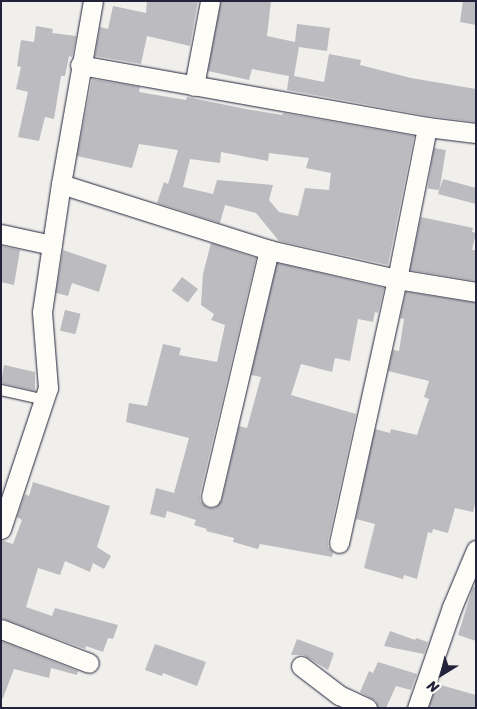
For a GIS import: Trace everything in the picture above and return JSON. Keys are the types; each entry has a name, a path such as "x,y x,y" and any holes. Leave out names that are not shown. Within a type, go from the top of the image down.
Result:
{"street":[{"path":"1,529 48,388 42,312 60,184 93,1"},
{"path":"194,86 210,1"},
{"path":"80,66 427,127 476,133"},
{"path":"339,543 397,279 427,127"},
{"path":"60,184 269,250 397,279 476,292"},
{"path":"1,234 52,245"},
{"path":"211,497 269,250"},
{"path":"417,708 452,607 476,550"},
{"path":"1,628 89,663"},
{"path":"301,666 339,695 368,708"}],"lane":[{"path":"1,390 45,400"}],"building":[{"path":"147,1 198,1 190,46 147,36 141,64 95,56 100,27 108,29 113,6 146,13"},
{"path":"221,1 271,1 267,36 295,42 297,24 330,28 327,51 299,47 294,76 324,82 329,54 361,60 360,65 411,78 476,89 476,122 429,116 287,90 289,76 252,69 249,80 208,71"},
{"path":"463,1 476,1 476,25 460,22"},
{"path":"36,26 53,29 52,33 76,36 72,57 69,56 65,76 61,76 54,119 45,117 39,141 18,137 28,92 16,89 21,67 17,66 21,40 34,42"},
{"path":"92,79 140,87 139,92 186,100 187,97 246,109 282,115 283,113 414,136 388,265 279,241 256,213 225,205 220,223 157,203 164,182 168,184 178,150 139,144 132,168 77,156","holes":["221,152 268,161 269,153 309,158 306,168 331,173 329,190 305,188 298,216 279,212 269,200 273,185 217,180 213,194 183,187 190,159 220,163"]},
{"path":"434,148 446,150 439,190 428,188"},
{"path":"443,179 476,188 476,204 438,194"},
{"path":"421,217 473,228 472,232 476,233 472,250 476,250 476,281 410,270"},
{"path":"211,243 256,258 200,494 200,501 208,508 215,508 222,500 239,426 247,428 261,377 251,375 277,263 384,288 378,313 375,312 373,322 358,319 350,361 335,358 332,372 301,364 291,395 356,414 328,541 328,547 333,552 332,557 260,544 258,549 233,542 234,538 206,531 207,529 194,525 196,520 167,511 165,518 150,514 156,488 174,493 189,438 126,422 129,403 147,406 163,344 181,348 179,355 217,362 225,325 211,320 214,314 201,305 203,274"},
{"path":"1,246 20,250 14,285 1,282"},
{"path":"63,250 107,265 99,292 72,283 68,296 56,293"},
{"path":"182,277 198,289 188,303 172,291"},
{"path":"406,292 476,303 476,500 473,512 455,508 448,533 433,529 432,533 428,532 417,579 404,575 403,579 364,568 375,524 356,519 375,429 390,433 391,429 417,435 429,399 424,397 429,381 388,371 393,350 399,351 404,319 400,318"},
{"path":"65,310 81,314 75,334 60,330"},
{"path":"4,365 35,372 35,391 1,383"},
{"path":"33,482 110,506 97,547 111,556 104,569 93,563 90,572 65,561 60,575 38,568 26,607 52,616 55,608 118,625 113,639 108,638 103,652 86,646 85,649 1,618 1,540 13,544 22,520 17,517 25,494 29,496"},
{"path":"473,587 476,587 476,641 458,635"},
{"path":"390,631 415,640 416,638 428,642 424,654 384,646"},
{"path":"297,639 334,653 328,670 303,655 291,655"},
{"path":"1,641 78,671 77,675 51,668 49,678 14,669 3,698 1,698"},
{"path":"155,644 206,662 197,686 163,673 162,676 145,670"},
{"path":"378,662 417,674 411,690 396,686 386,708 378,708 376,701 360,692 369,671 373,673"},
{"path":"437,684 476,695 476,708 429,707"}]}
